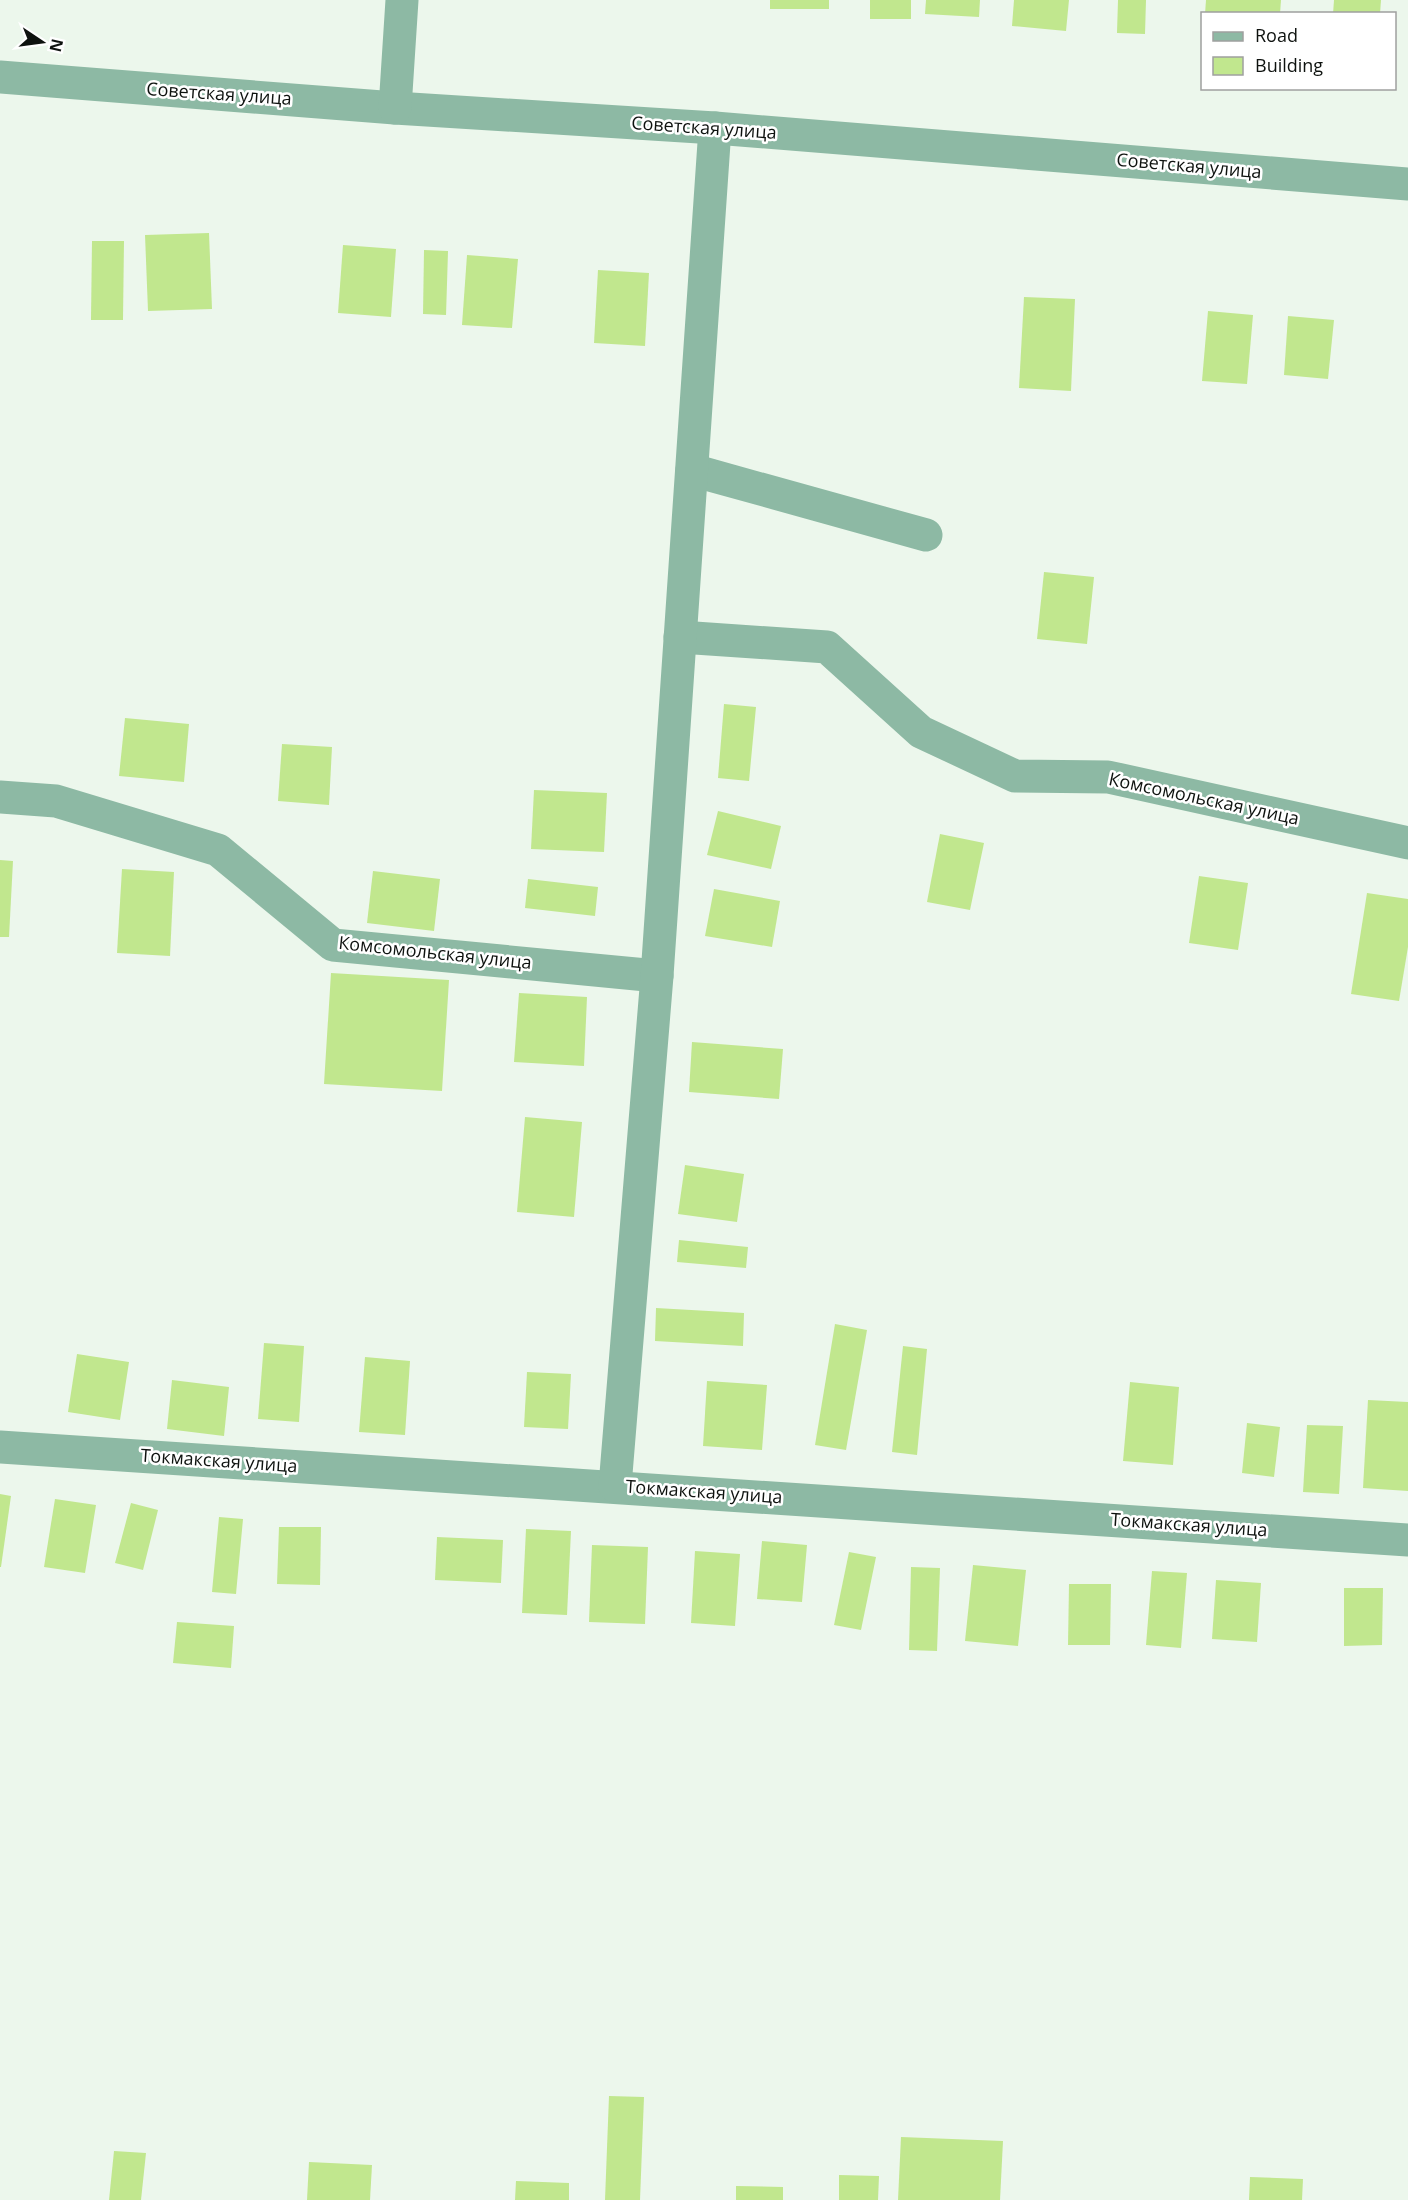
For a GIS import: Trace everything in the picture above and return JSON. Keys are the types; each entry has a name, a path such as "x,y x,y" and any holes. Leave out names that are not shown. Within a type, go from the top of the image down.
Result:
{"street":[{"path":"395,108 402,0"},
{"name":"Советская улица","path":"0,77 395,108 715,128 1408,184"},
{"path":"615,1486 657,976 715,128"},
{"path":"692,470 926,535"},
{"name":"Комсомольская улица","path":"680,637 827,647 921,732 1015,776 1108,777 1408,843"},
{"name":"Комсомольская улица","path":"0,797 56,801 218,850 333,945 657,976"},
{"name":"Токмакская улица","path":"0,1447 1408,1540"}],"building":[{"path":"770,0 829,0 829,9 770,9"},
{"path":"870,0 911,0 911,19 870,19"},
{"path":"926,0 980,0 979,17 925,14"},
{"path":"1014,0 1069,0 1066,31 1012,26"},
{"path":"1118,0 1146,0 1145,34 1117,33"},
{"path":"1206,0 1281,0 1280,12 1205,12"},
{"path":"1334,0 1381,0 1380,12 1333,12"},
{"path":"209,233 212,309 148,311 145,235"},
{"path":"92,241 124,241 123,320 91,320"},
{"path":"343,245 396,249 391,317 338,313"},
{"path":"424,250 448,251 446,315 423,314"},
{"path":"467,255 518,259 512,328 462,325"},
{"path":"598,270 649,273 645,346 594,343"},
{"path":"1024,297 1075,299 1071,391 1019,388"},
{"path":"1208,311 1253,315 1247,384 1202,381"},
{"path":"1288,316 1334,320 1328,379 1284,375"},
{"path":"1044,572 1094,577 1087,644 1037,639"},
{"path":"724,704 756,707 749,781 718,778"},
{"path":"125,718 189,724 184,782 119,776"},
{"path":"282,744 332,747 329,805 278,801"},
{"path":"534,790 607,793 604,852 531,849"},
{"path":"718,811 781,826 771,869 707,855"},
{"path":"940,834 984,843 970,910 927,902"},
{"path":"0,860 13,861 9,937 0,937"},
{"path":"122,869 174,872 170,956 117,953"},
{"path":"373,871 440,879 434,931 367,923"},
{"path":"1199,876 1248,883 1238,950 1189,943"},
{"path":"528,879 598,887 595,916 525,908"},
{"path":"714,889 780,901 772,947 705,936"},
{"path":"1367,893 1408,899 1408,947 1399,1001 1351,994"},
{"path":"331,973 449,980 442,1091 324,1084"},
{"path":"519,993 587,997 584,1066 514,1062"},
{"path":"692,1042 783,1049 779,1099 689,1092"},
{"path":"525,1117 582,1122 574,1217 517,1212"},
{"path":"685,1165 744,1174 737,1222 678,1214"},
{"path":"679,1240 748,1247 746,1268 677,1262"},
{"path":"656,1308 744,1313 743,1346 655,1341"},
{"path":"835,1324 867,1330 846,1450 815,1445"},
{"path":"264,1343 304,1346 299,1422 258,1419"},
{"path":"903,1346 927,1349 917,1455 892,1452"},
{"path":"77,1354 129,1362 120,1420 68,1412"},
{"path":"365,1357 410,1361 405,1435 359,1432"},
{"path":"527,1372 571,1374 568,1429 524,1427"},
{"path":"172,1380 229,1387 224,1436 167,1429"},
{"path":"707,1381 767,1385 762,1450 703,1446"},
{"path":"1130,1382 1179,1387 1173,1465 1123,1461"},
{"path":"1368,1400 1408,1402 1408,1491 1363,1488"},
{"path":"1247,1423 1280,1427 1274,1477 1242,1473"},
{"path":"1307,1425 1343,1426 1339,1494 1303,1492"},
{"path":"0,1494 11,1496 1,1567 0,1567"},
{"path":"55,1499 96,1505 85,1573 44,1567"},
{"path":"131,1503 158,1510 143,1570 115,1563"},
{"path":"219,1517 243,1519 236,1594 212,1592"},
{"path":"279,1527 321,1527 320,1585 277,1584"},
{"path":"526,1529 571,1531 567,1615 522,1613"},
{"path":"437,1537 503,1540 501,1583 435,1580"},
{"path":"762,1541 807,1545 802,1602 757,1599"},
{"path":"592,1545 648,1547 645,1624 589,1622"},
{"path":"695,1551 740,1554 735,1626 691,1623"},
{"path":"849,1552 876,1557 861,1630 834,1625"},
{"path":"973,1565 1026,1570 1018,1646 965,1641"},
{"path":"911,1567 940,1568 937,1651 909,1650"},
{"path":"1152,1571 1187,1573 1181,1648 1146,1645"},
{"path":"1216,1580 1261,1583 1257,1642 1212,1639"},
{"path":"1069,1584 1111,1584 1110,1645 1068,1645"},
{"path":"1344,1588 1383,1588 1382,1645 1344,1646"},
{"path":"177,1622 234,1626 231,1668 173,1663"},
{"path":"609,2096 644,2097 640,2200 605,2200"},
{"path":"901,2137 1003,2141 1000,2200 898,2200"},
{"path":"114,2151 146,2153 141,2200 109,2200"},
{"path":"309,2162 372,2165 370,2200 307,2200"},
{"path":"839,2175 879,2176 878,2200 839,2200"},
{"path":"1250,2177 1303,2179 1302,2200 1249,2200"},
{"path":"516,2181 569,2183 569,2200 515,2200"},
{"path":"736,2186 783,2187 783,2200 736,2200"}]}
